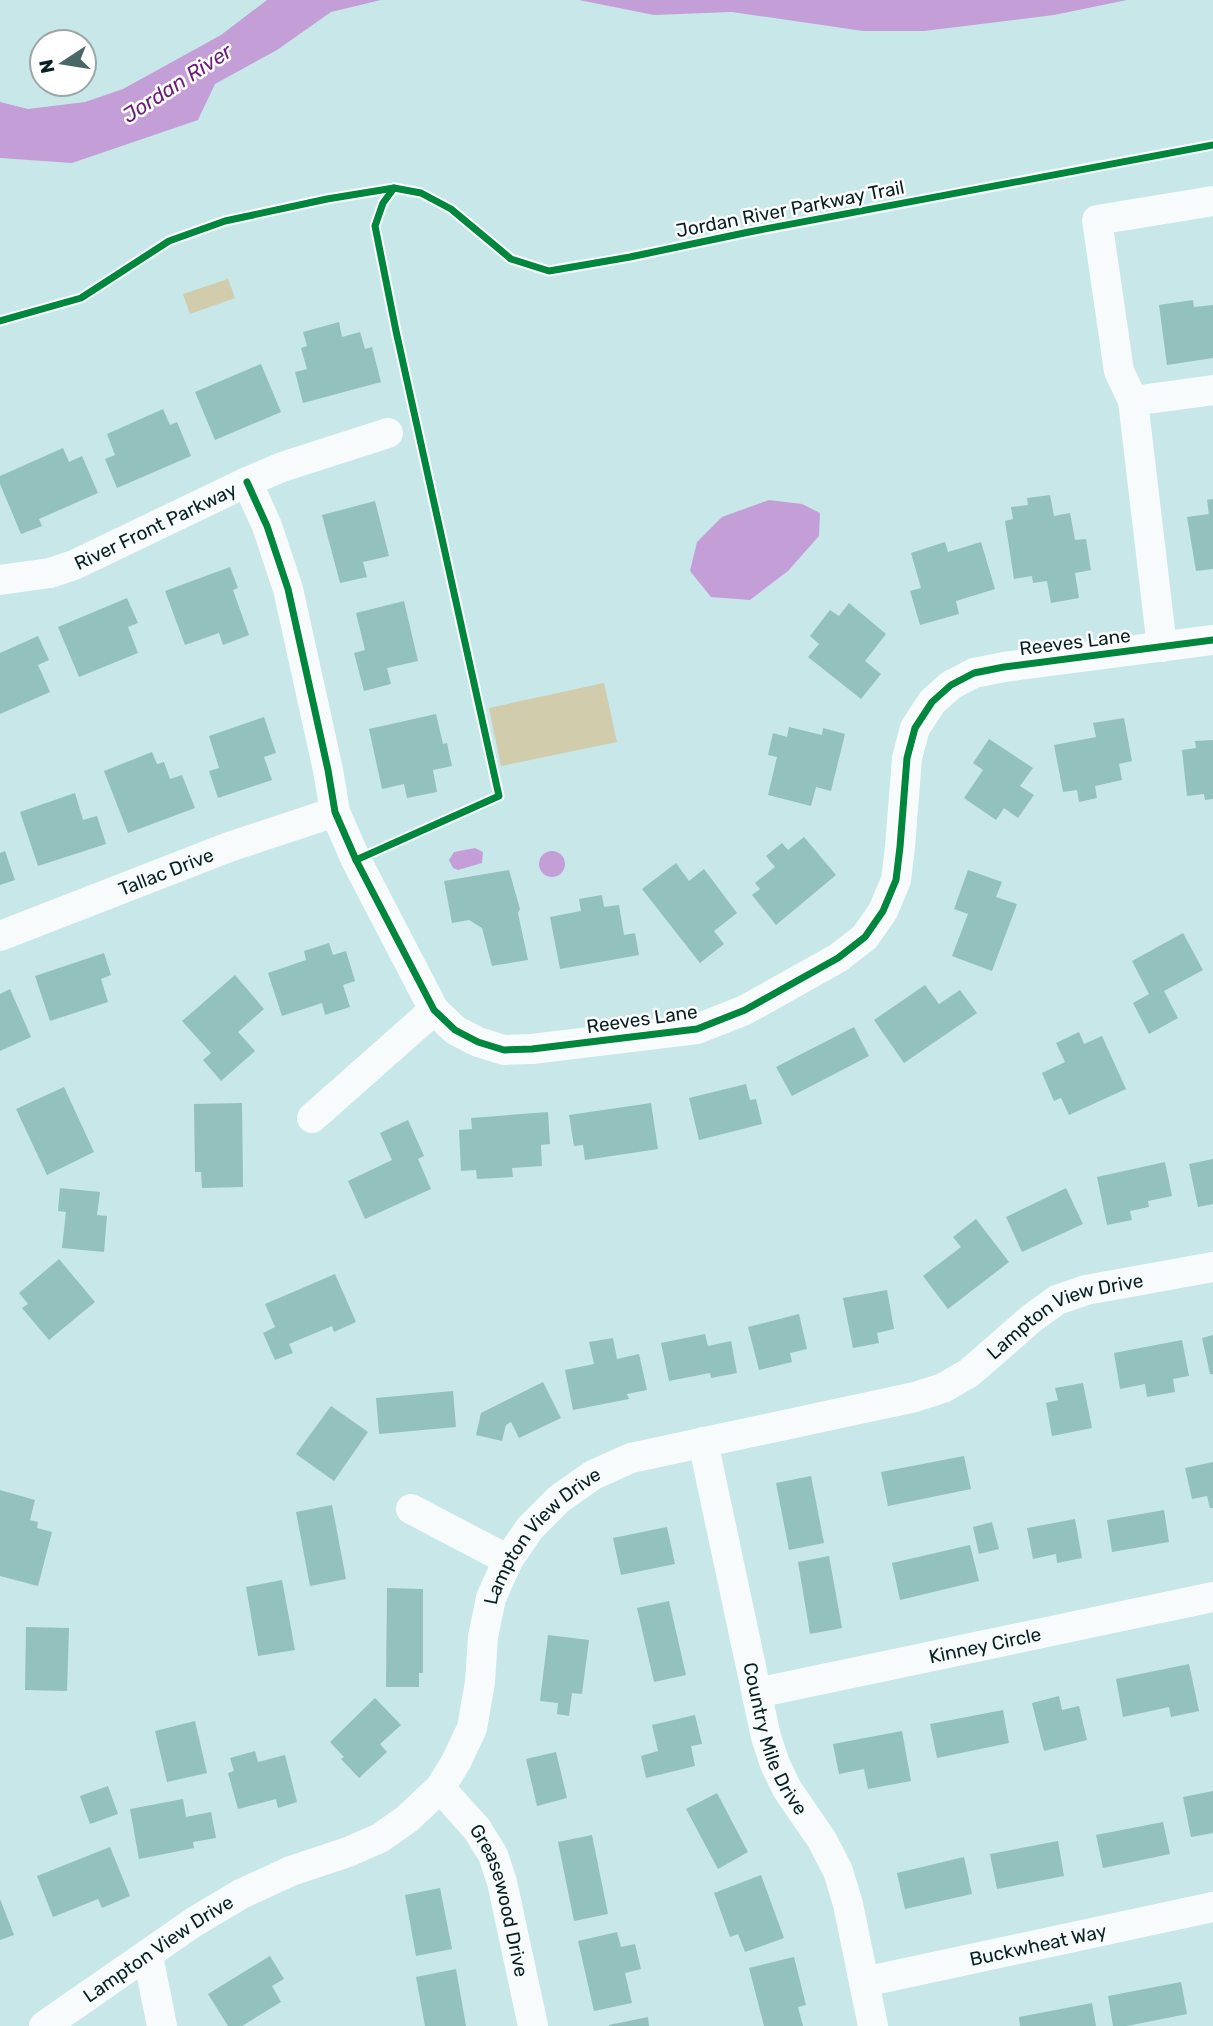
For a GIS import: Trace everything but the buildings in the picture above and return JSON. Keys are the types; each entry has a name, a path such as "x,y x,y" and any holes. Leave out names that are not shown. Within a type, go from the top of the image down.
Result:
{"street":[{"path":"1161,647 1133,401 1119,371 1097,220 1213,201"},
{"path":"1133,401 1213,390"},
{"name":"River Front Parkway","path":"0,580 50,573 74,565 247,481 388,433"},
{"name":"Reeves Lane","path":"247,481 267,526 288,589 335,812 356,860 434,1010 454,1030 478,1042 504,1050 698,1029 745,1010 838,958 864,937 883,911 895,880 907,758 915,728 932,702 951,685 974,673 1004,667 1213,640"},
{"name":"Tallac Drive","path":"0,936 229,847 335,812"},
{"path":"312,1118 434,1010"},
{"name":"Lampton View Drive","path":"44,2026 194,1922 241,1894 291,1871 380,1838 407,1819 440,1788 472,1728 480,1682 483,1637 491,1598 508,1560 530,1528 559,1499 593,1475 631,1458 915,1397 943,1388 970,1373 1032,1318 1057,1300 1086,1290 1213,1267"},
{"name":"Country Mile Drive","path":"703,1442 775,1764 787,1789 822,1840 838,1871 848,1904 873,2026"},
{"path":"411,1509 508,1560"},
{"name":"Kinney Circle","path":"757,1693 1213,1597"},
{"name":"Greasewood Drive","path":"440,1788 477,1829 494,1855 533,2026"},
{"name":"Buckwheat Way","path":"864,1982 1213,1907"},
{"path":"148,1956 162,2026"}],"shaded area":[{"path":"228,279 235,298 190,314 183,294"},
{"path":"604,683 617,742 501,766 489,708"}],"water":[{"name":"Jordan River","path":"267,0 381,0 331,12 277,50 215,84 198,120 72,163 0,158 0,102 28,109 85,102 123,89 221,35"},
{"path":"579,0 1127,0 1054,15 924,31 863,31 732,12 654,15"},
{"path":"769,500 802,504 820,513 819,536 788,571 750,600 711,597 690,571 697,542 722,517"},
{"path":"475,848 483,852 482,863 458,870 453,868 449,860 454,852"},
{"path":"552,851 561,855 565,864 561,873 552,877 543,873 539,864 543,855"}],"cycle path":[{"name":"Jordan River Parkway Trail","path":"356,860 499,796 375,226 383,203 394,188 421,193 451,209 511,259 549,271 1213,145"},
{"path":"0,321 81,298 169,241 225,221 394,188"},
{"path":"247,482 267,526 288,589 335,812 356,860 434,1010 455,1030 478,1042 504,1050 697,1029 745,1010 838,958 865,937 883,911 896,880 907,758 915,728 932,702 951,685 974,673 1004,667 1213,640"}]}
